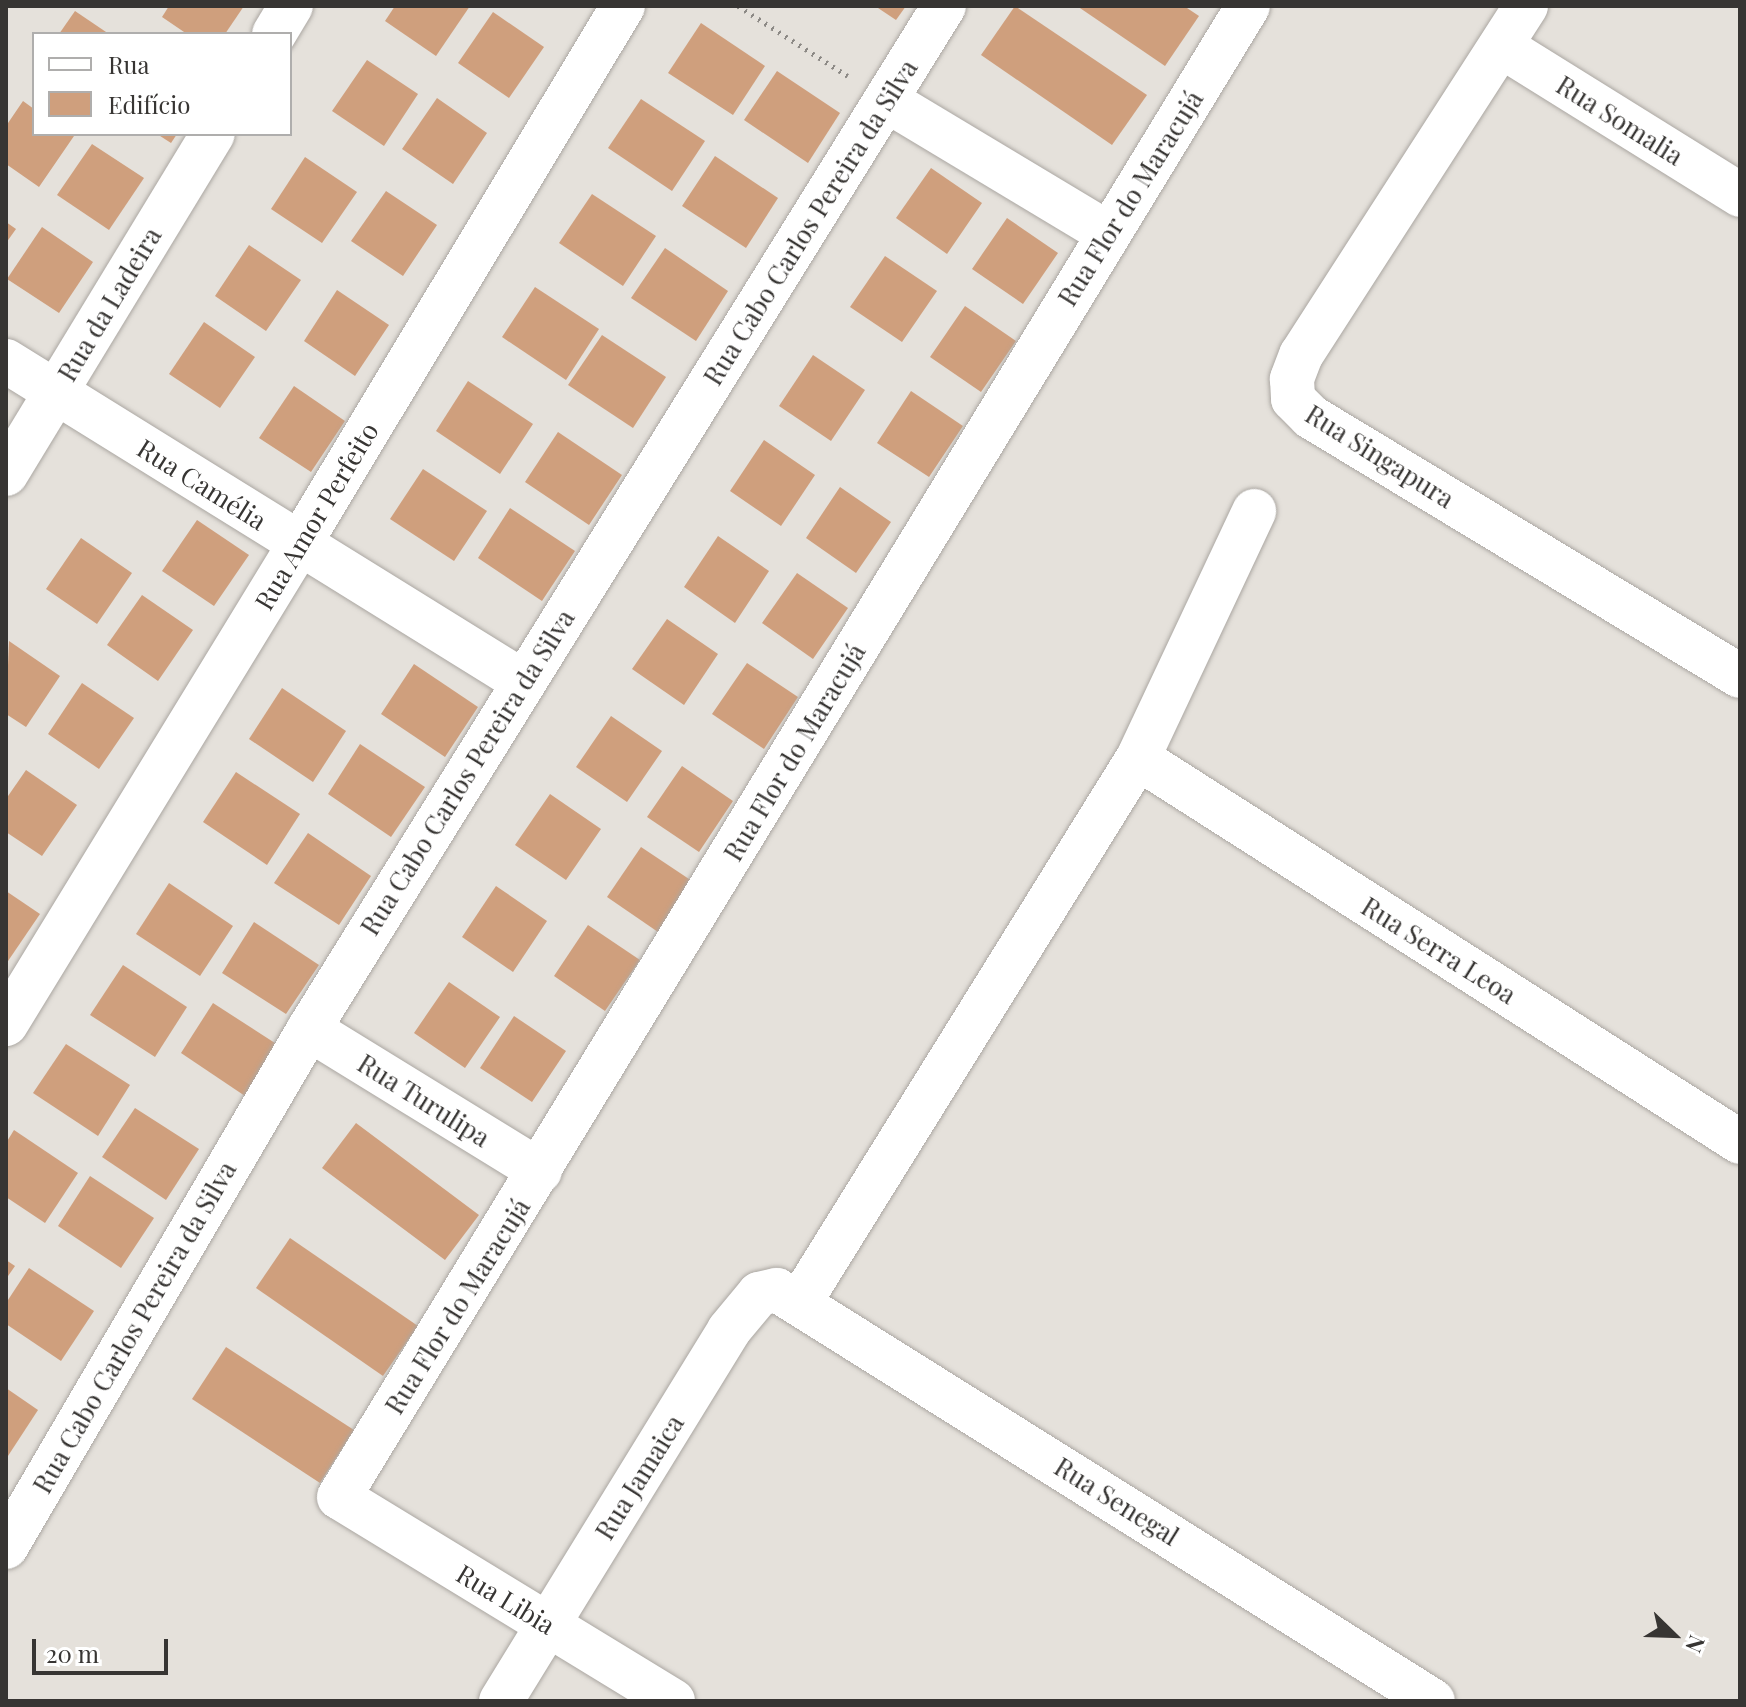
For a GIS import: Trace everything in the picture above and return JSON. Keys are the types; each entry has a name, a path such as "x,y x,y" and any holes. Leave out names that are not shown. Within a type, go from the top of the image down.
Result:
{"street":[{"path":"275,32 291,6"},
{"name":"Rua Amor Perfeito","path":"6,1024 623,6"},
{"name":"Rua Cabo Carlos Pereira da Silva","path":"6,1547 309,1029 522,681 944,6"},
{"name":"Rua Flor do Maracujá","path":"339,1497 1248,6"},
{"name":"Rua Singapura","path":"1526,6 1301,355 1292,379 1293,399 1311,417 1740,676"},
{"name":"Rua Somalia","path":"1501,46 1740,195"},
{"path":"886,100 1107,233"},
{"name":"Rua da Ladeira","path":"6,474 212,136"},
{"name":"Rua Camélia","path":"6,361 522,681"},
{"path":"800,1302 1138,758 1254,511"},
{"name":"Rua Serra Leoa","path":"1138,758 1740,1142"},
{"name":"Rua Turulipa","path":"309,1029 540,1171"},
{"name":"Rua Jamaica","path":"501,1701 729,1330 759,1294 777,1290 800,1302"},
{"name":"Rua Senegal","path":"800,1302 1433,1701"},
{"name":"Rua Libia","path":"339,1497 673,1701"}],"path":[{"path":"738,6 886,100"}],"building":[{"path":"169,6 244,6 226,32 184,32 162,17"},
{"path":"395,6 470,6 436,56 385,21"},
{"path":"875,6 906,6 896,20"},
{"path":"1015,6 1147,95 1112,145 981,55"},
{"path":"1077,6 1184,6 1199,16 1165,66"},
{"path":"75,11 106,32 60,32"},
{"path":"493,12 544,47 509,98 458,63"},
{"path":"701,23 765,66 733,115 668,73"},
{"path":"367,60 418,94 384,146 332,111"},
{"path":"777,71 840,113 808,163 744,120"},
{"path":"437,98 487,133 453,184 402,149"},
{"path":"641,99 705,141 672,191 608,148"},
{"path":"23,101 32,108 32,136 74,136 39,187 6,164 6,126"},
{"path":"160,136 176,136 171,143"},
{"path":"92,144 144,178 109,230 57,195"},
{"path":"715,156 778,198 746,248 682,206"},
{"path":"305,157 357,192 322,243 271,209"},
{"path":"931,168 982,203 947,254 896,218"},
{"path":"386,191 437,225 403,276 351,241"},
{"path":"592,194 656,236 623,286 559,243"},
{"path":"1007,218 1058,253 1023,304 972,269"},
{"path":"6,222 16,229 6,243"},
{"path":"42,227 93,262 59,313 7,279"},
{"path":"249,245 301,280 266,331 215,296"},
{"path":"665,248 728,291 696,341 631,298"},
{"path":"885,256 937,291 902,342 850,307"},
{"path":"535,287 599,329 566,380 502,337"},
{"path":"337,290 389,325 355,376 304,341"},
{"path":"965,306 1016,341 981,392 930,357"},
{"path":"204,322 255,357 220,408 169,374"},
{"path":"602,335 666,377 633,428 568,385"},
{"path":"813,355 865,390 831,441 779,406"},
{"path":"468,381 533,424 500,474 436,431"},
{"path":"294,386 345,421 311,472 259,438"},
{"path":"911,391 963,426 929,477 877,443"},
{"path":"558,432 622,475 589,525 525,482"},
{"path":"764,440 815,475 781,526 730,491"},
{"path":"423,469 487,511 454,561 390,519"},
{"path":"840,487 891,522 856,573 806,538"},
{"path":"510,508 575,551 542,601 478,558"},
{"path":"197,520 249,555 214,606 162,571"},
{"path":"718,536 769,571 735,623 684,587"},
{"path":"81,538 132,573 97,624 46,589"},
{"path":"797,573 848,608 813,659 762,623"},
{"path":"142,595 193,630 158,681 107,645"},
{"path":"667,619 718,654 684,705 632,669"},
{"path":"9,641 60,676 26,727 6,714"},
{"path":"747,663 798,697 764,749 712,714"},
{"path":"414,664 478,707 445,757 381,714"},
{"path":"82,683 134,718 99,769 48,734"},
{"path":"282,688 346,731 313,782 249,739"},
{"path":"611,716 662,751 627,802 576,767"},
{"path":"360,744 425,787 391,837 328,794"},
{"path":"682,766 733,801 699,852 647,817"},
{"path":"26,770 77,805 42,856 6,832 6,799"},
{"path":"236,772 300,814 267,865 203,822"},
{"path":"550,794 601,829 566,880 515,845"},
{"path":"308,833 371,876 339,925 274,883"},
{"path":"641,847 692,881 658,932 607,897"},
{"path":"169,883 233,926 200,976 136,934"},
{"path":"496,886 547,921 513,972 462,937"},
{"path":"6,891 40,914 6,964"},
{"path":"254,922 319,965 286,1014 222,973"},
{"path":"588,925 640,960 605,1011 554,976"},
{"path":"123,965 187,1007 155,1057 90,1015"},
{"path":"449,982 500,1017 465,1068 414,1033"},
{"path":"213,1003 278,1045 245,1096 181,1053"},
{"path":"514,1016 566,1051 532,1102 480,1068"},
{"path":"66,1044 130,1085 98,1136 33,1093"},
{"path":"135,1108 199,1149 166,1200 102,1157"},
{"path":"356,1123 479,1215 445,1260 322,1168"},
{"path":"14,1130 78,1173 45,1223 6,1197 6,1143"},
{"path":"90,1176 154,1218 121,1268 58,1226"},
{"path":"290,1238 418,1326 383,1376 256,1288"},
{"path":"6,1260 15,1266 6,1279"},
{"path":"29,1268 94,1311 61,1361 6,1324 6,1303"},
{"path":"226,1347 354,1430 320,1483 192,1399"},
{"path":"6,1388 38,1410 6,1459"}]}
